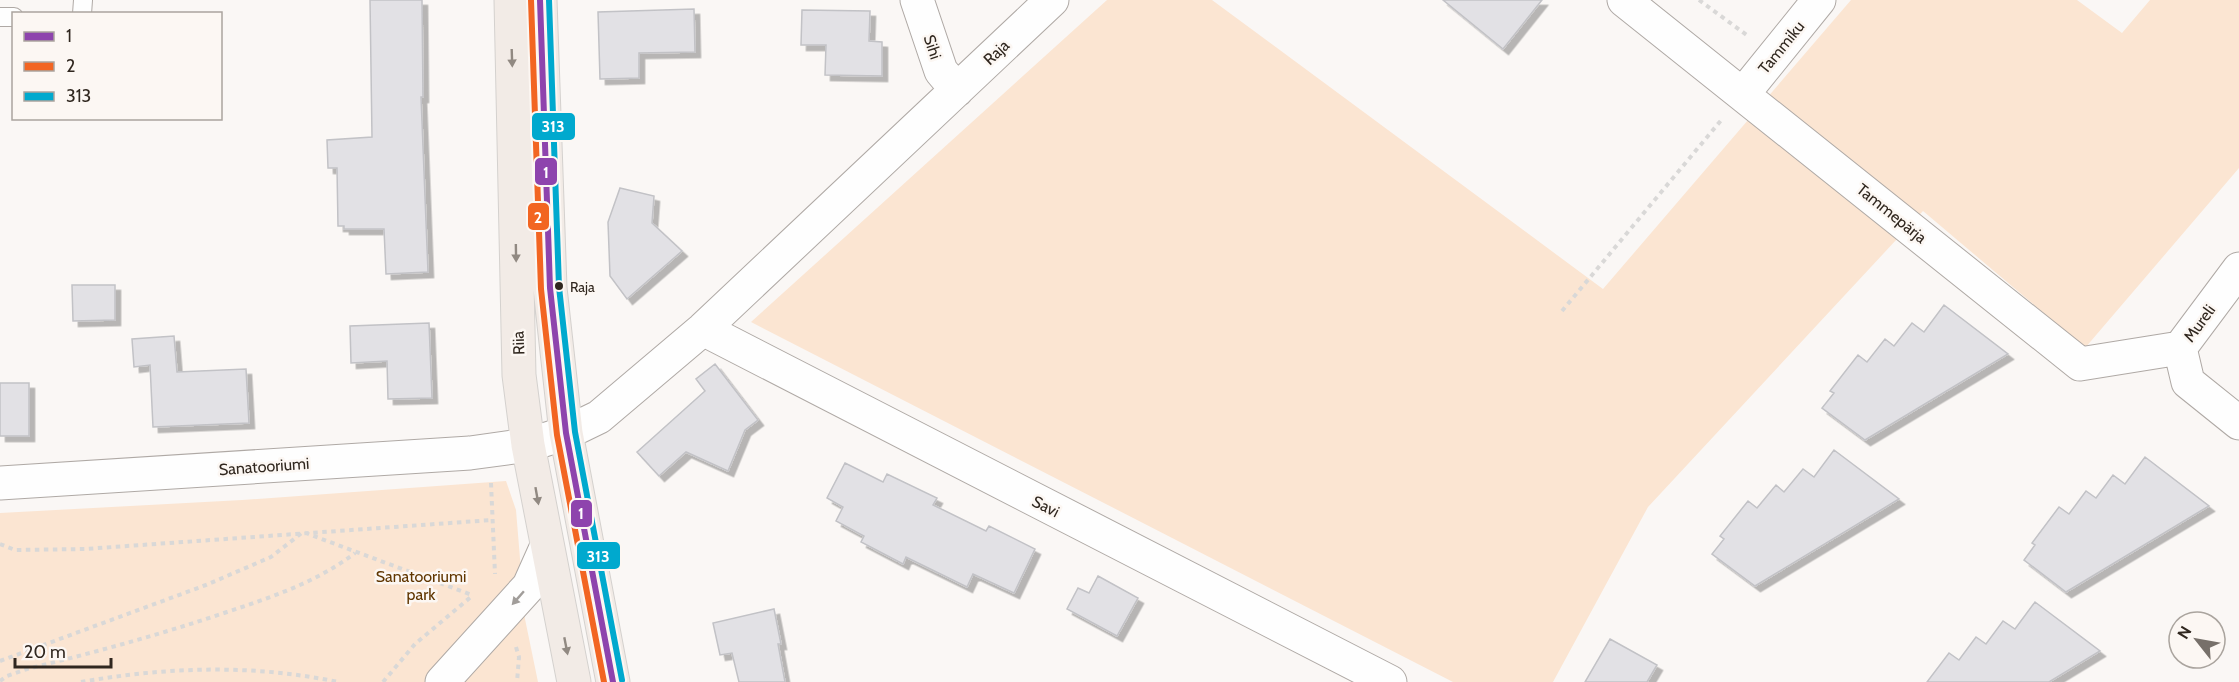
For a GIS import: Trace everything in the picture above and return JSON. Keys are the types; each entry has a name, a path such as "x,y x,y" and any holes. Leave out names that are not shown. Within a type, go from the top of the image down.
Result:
{"highway":[{"name":"Riia","path":"511,0 519,375 528,445 546,548 574,682"},
{"path":"540,0 548,274 566,432 613,682"}],"street":[{"name":"Sihi","path":"917,0 941,71 957,90"},
{"name":"Raja","path":"528,445 566,432 599,417 703,329 1052,0"},
{"name":"Tammepärja","path":"1624,0 2080,364 2180,348"},
{"name":"Tammiku","path":"1743,94 1819,0"},
{"name":"Mureli","path":"2180,348 2239,268"},
{"name":"Savi","path":"703,329 1390,682"},
{"path":"2180,348 2188,382 2239,423"},
{"name":"Sanatooriumi","path":"0,483 470,453 528,445"},
{"path":"442,682 529,586 546,548"}],"path":[{"path":"1699,0 1748,37 1754,30"},
{"path":"1562,311 1743,94"},
{"path":"0,544 15,550 85,549 492,520"},
{"path":"303,532 472,595"},
{"path":"0,661 206,585 271,557 303,532"},
{"path":"0,681 27,669 155,637 272,597 338,566 356,552"},
{"path":"383,682 415,645 480,590"},
{"path":"81,682 147,673 212,669 305,675 338,682"}],"green space":[{"path":"1107,0 1212,0 1603,289 1851,0 2077,0 2122,33 2150,0 2239,0 2239,168 2085,348 1923,211 1648,507 1553,682 1453,682 751,322"},
{"name":"Sanatooriumi park","path":"506,481 516,510 525,619 538,682 0,682 0,513 242,500"}],"building":[{"path":"370,0 422,0 423,97 421,97 428,272 386,274 384,229 344,229 344,226 338,226 337,168 328,168 327,140 372,137"},
{"path":"1443,0 1542,0 1503,49"},
{"path":"694,9 695,52 639,53 639,78 600,79 598,12"},
{"path":"802,10 870,11 869,41 882,42 882,76 825,75 826,45 801,45"},
{"path":"620,188 654,196 652,223 682,251 627,299 610,276 608,222"},
{"path":"72,285 115,285 115,320 73,321"},
{"path":"1944,305 2008,354 1865,440 1822,408 1834,393 1830,391 1858,355 1867,362 1885,339 1894,346 1912,323 1924,332"},
{"path":"429,323 432,398 388,399 387,361 351,363 350,326"},
{"path":"174,336 177,372 246,369 249,423 153,427 150,365 134,367 132,339"},
{"path":"715,364 758,420 745,430 728,471 686,452 659,476 637,452 705,391 696,379"},
{"path":"0,383 29,383 29,436 0,436"},
{"path":"1834,450 1899,499 1755,586 1712,554 1724,539 1720,536 1748,501 1757,508 1776,485 1784,492 1803,469 1814,477"},
{"path":"2145,457 2209,506 2066,592 2024,560 2035,545 2032,543 2059,507 2069,514 2086,491 2096,498 2113,475 2125,484"},
{"path":"845,463 883,482 887,474 937,498 933,505 986,531 989,526 1035,549 1014,593 973,574 967,587 906,557 903,564 861,542 864,536 836,521 843,507 827,498"},
{"path":"1098,576 1138,598 1117,636 1067,609 1078,588 1089,593"},
{"path":"2035,602 2100,651 2049,682 1927,682 1949,653 1959,660 1976,637 1986,644 2003,621 2015,629"},
{"path":"774,609 785,682 739,682 732,653 720,655 713,623"},
{"path":"1610,639 1657,665 1647,682 1585,682"}],"transit line":[{"name":"2","path":"531,0 541,289 557,435 604,682"},
{"name":"1","path":"540,0 550,288 566,433 613,682"},
{"name":"313","path":"549,0 559,287 575,432 622,680"}],"place":[{"name":"Raja","path":"559,286"}]}
